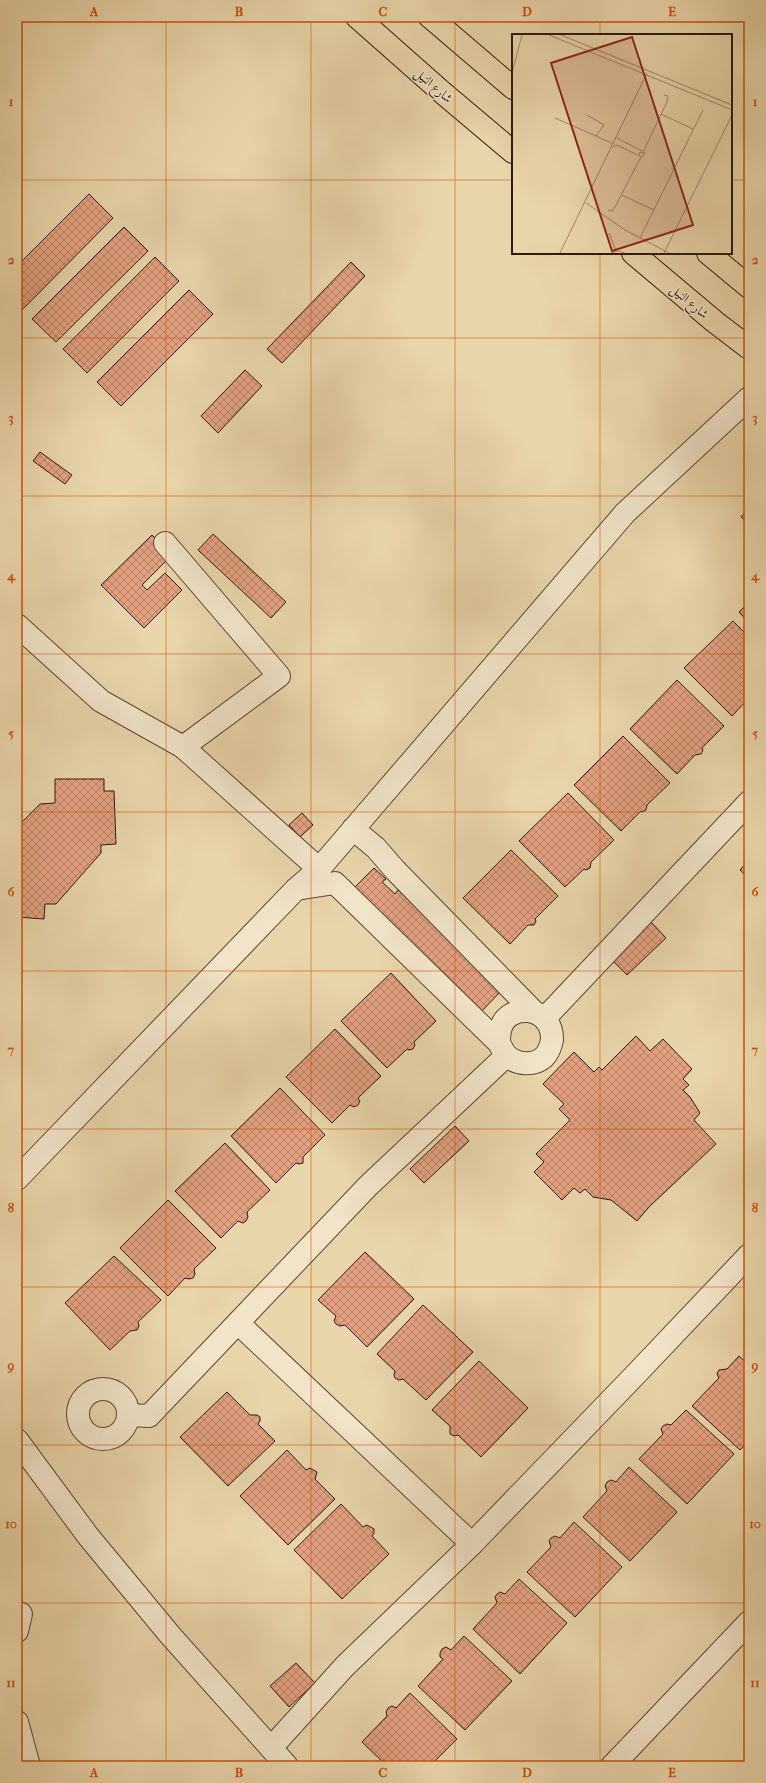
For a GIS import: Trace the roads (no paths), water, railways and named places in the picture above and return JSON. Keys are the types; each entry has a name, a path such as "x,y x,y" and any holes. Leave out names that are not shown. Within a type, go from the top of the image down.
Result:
{"main road":[{"name":"شارع النيل","path":"357,17 512,151"},
{"path":"430,17 512,87"},
{"name":"شارع النيل","path":"634,254 749,348"},
{"path":"709,254 749,287"}],"street":[{"path":"17,1179 296,889 319,868 624,513 749,398"},
{"path":"165,543 279,676 183,747"},
{"path":"17,625 101,701 183,747 319,868"},
{"path":"539,1014 749,802"},
{"path":"296,889 336,883 502,1049 518,1063 532,1063 544,1057 551,1045 552,1030 539,1014 395,870 376,848 354,829"},
{"path":"502,1049 500,1030 507,1018 519,1011 539,1014"},
{"path":"129,1415 148,1416 368,1186 502,1049"},
{"path":"271,1748 345,1666 472,1544 749,1255"},
{"path":"238,1323 472,1544"},
{"path":"17,1440 88,1536 170,1635 287,1766"},
{"path":"612,1766 749,1622"},
{"path":"17,1722 29,1766"}]}
